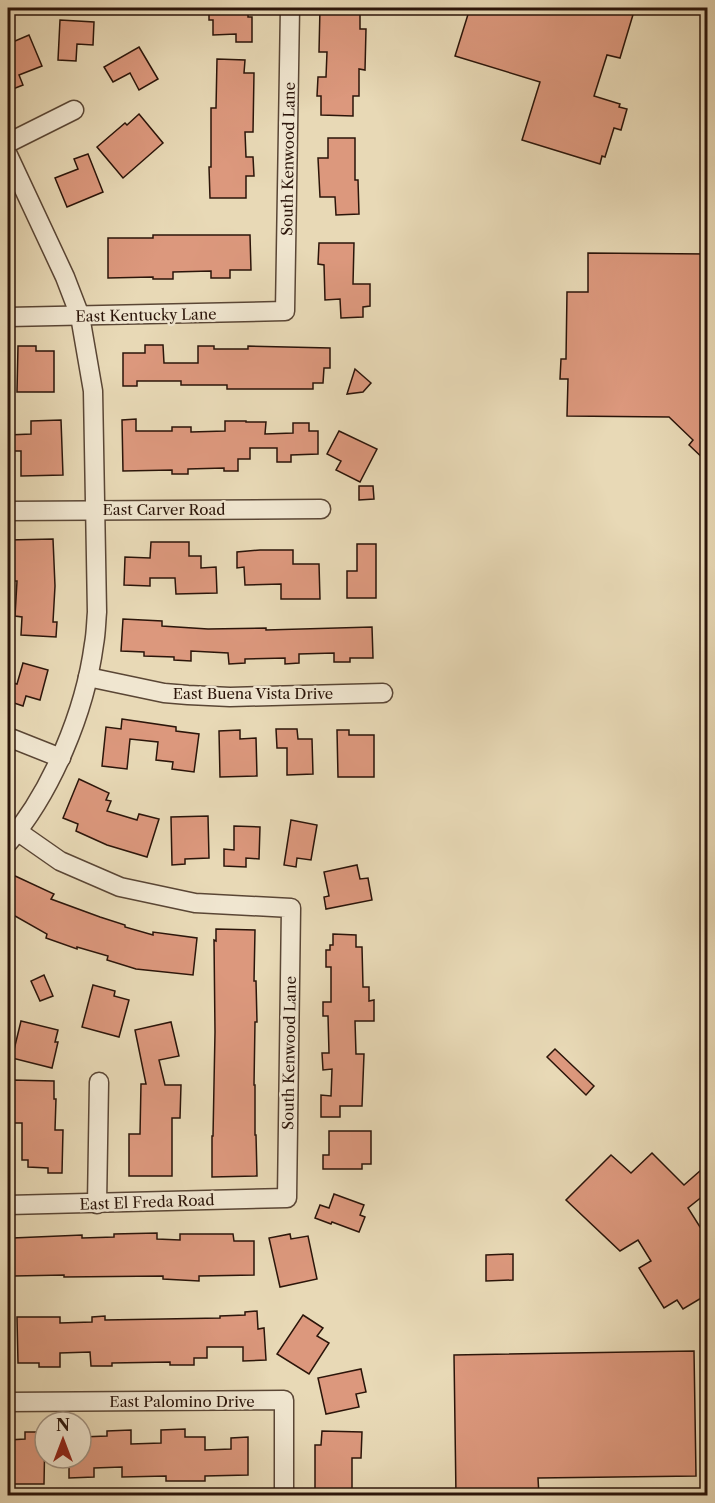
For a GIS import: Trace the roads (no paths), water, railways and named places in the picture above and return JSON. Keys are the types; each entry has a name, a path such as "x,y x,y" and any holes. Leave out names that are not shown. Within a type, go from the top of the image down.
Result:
{"street":[{"name":"South Kenwood Lane","path":"285,312 290,8"},
{"path":"8,143 74,110"},
{"path":"8,155 65,278 80,316 93,391 97,612 88,677 61,758 47,784 12,837"},
{"name":"East Kentucky Lane","path":"8,317 285,312"},
{"name":"East Carver Road","path":"8,511 321,509"},
{"name":"East Buena Vista Drive","path":"88,677 164,693 230,697 383,693"},
{"path":"8,737 61,758"},
{"name":"South Kenwood Lane","path":"12,837 120,887 195,903 291,908 287,1198"},
{"path":"97,1204 99,1082"},
{"name":"East El Freda Road","path":"8,1205 287,1198"},
{"name":"East Palomino Drive","path":"8,1402 284,1400 284,1496"}]}
